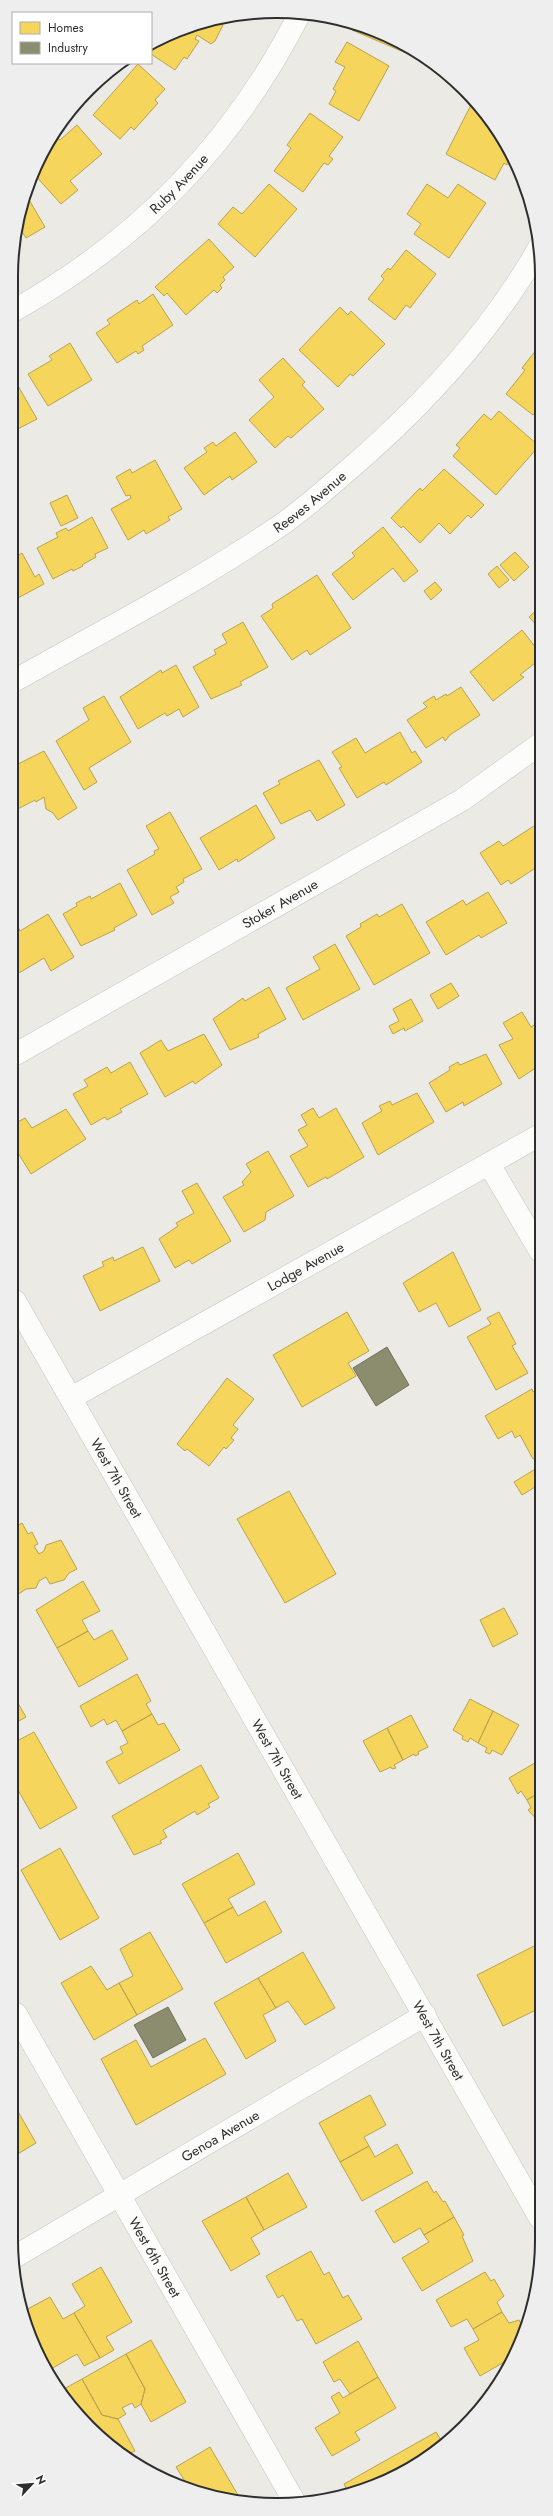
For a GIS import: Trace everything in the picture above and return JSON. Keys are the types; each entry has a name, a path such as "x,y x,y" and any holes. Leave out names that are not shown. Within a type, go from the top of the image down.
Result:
{"street":[{"name":"Ruby Avenue","path":"18,308 71,276 118,242 166,198 213,150 280,52 297,19"},
{"name":"Reeves Avenue","path":"18,679 237,554 283,524 322,493 397,427 436,387 504,303 534,256"},
{"name":"Stoker Avenue","path":"18,1053 462,800 535,748"},
{"name":"Lodge Avenue","path":"71,1398 535,1138"},
{"path":"489,1164 535,1242"},
{"name":"West 7th Street","path":"18,1305 535,2209"},
{"name":"Genoa Avenue","path":"19,2254 120,2197 425,2015"},
{"name":"West 6th Street","path":"18,2018 292,2497"}],"building: Homes":[{"path":"223,25 215,41 211,44 197,35 195,39 199,41 187,59 184,57 175,70 152,55 152,50 193,32"},
{"path":"352,30 375,38 406,53"},
{"path":"347,42 389,66 359,121 329,104 336,91 333,89 345,67 335,62"},
{"path":"138,64 165,89 155,100 158,103 134,130 131,127 120,139 93,115"},
{"path":"471,106 482,119 508,163 507,165 504,163 495,180 446,154"},
{"path":"310,113 343,137 329,156 333,159 328,165 324,163 303,192 274,171 291,148 287,145"},
{"path":"77,125 102,154 70,181 78,190 61,204 38,178 53,147 58,138 60,140"},
{"path":"269,184 297,209 255,257 218,224 233,207 242,214"},
{"path":"427,184 448,198 458,184 486,203 449,258 414,234 421,224 407,214"},
{"path":"30,201 45,227 26,238 22,232"},
{"path":"209,239 234,267 223,277 225,280 220,285 222,288 217,293 214,290 186,315 167,293 164,296 155,287"},
{"path":"406,250 436,274 410,308 406,305 395,320 368,299 384,279 381,276 388,268 390,270"},
{"path":"153,294 173,325 142,346 144,350 138,354 136,351 117,363 96,333 110,324 107,320 137,300 139,304"},
{"path":"340,307 348,315 351,311 385,344 353,376 350,374 338,387 299,350"},
{"path":"70,343 92,380 48,406 28,374 52,360 49,356"},
{"path":"535,351 535,413 533,415 506,394 525,370 522,368"},
{"path":"283,358 305,382 302,385 324,409 291,438 288,436 275,448 249,420 274,397 259,380"},
{"path":"18,386 37,419 18,429"},
{"path":"499,411 535,442 535,451 496,495 453,456 460,448 456,445 484,414 491,420"},
{"path":"235,432 257,462 232,480 230,476 204,495 184,468 207,452 204,448 213,442 216,446"},
{"path":"155,460 182,509 168,517 170,520 146,534 144,530 128,540 111,509 131,498 130,495 126,496 116,477 130,469 132,473"},
{"path":"444,469 484,505 471,518 468,515 450,534 439,523 420,543 403,526 401,528 391,518 420,488 422,491"},
{"path":"67,495 78,518 61,526 50,503"},
{"path":"92,517 108,548 95,554 96,557 82,565 83,566 73,571 72,569 53,579 37,548 58,537 56,533 66,528 68,531"},
{"path":"383,527 418,571 404,582 393,568 353,600 332,574 355,556 352,553"},
{"path":"515,552 529,567 514,581 500,565"},
{"path":"22,553 35,577 39,574 44,584 18,598 18,556"},
{"path":"497,566 509,580 499,588 488,574"},
{"path":"317,575 351,628 310,655 307,650 292,660 261,616 273,608 272,604"},
{"path":"435,582 442,590 431,600 424,591"},
{"path":"535,612 535,624 529,617"},
{"path":"243,622 268,667 240,682 242,685 211,699 193,667 216,654 214,650 227,643 222,634"},
{"path":"522,630 535,647 535,663 520,675 524,677 493,701 470,672"},
{"path":"176,665 199,707 183,717 179,709 167,716 165,713 138,729 120,697 161,670 162,673"},
{"path":"461,687 480,715 450,735 445,741 443,737 426,748 407,720 427,707 423,703 434,696 436,700 446,694 447,696"},
{"path":"104,696 131,742 89,768 97,782 84,790 56,741 89,720 83,708"},
{"path":"400,732 412,753 415,751 422,762 386,785 384,782 357,798 339,768 342,767 332,752 356,738 365,753"},
{"path":"44,751 77,808 58,820 53,813 46,809 44,797 36,802 35,800 18,809 18,764"},
{"path":"319,760 345,805 317,821 310,810 281,824 263,793 280,784 278,781"},
{"path":"256,805 275,838 238,862 237,859 219,870 200,838"},
{"path":"170,812 202,869 183,879 184,882 176,887 179,892 170,897 174,903 152,915 127,870 155,854 154,851 159,849 146,826"},
{"path":"535,825 535,868 511,884 508,880 501,885 480,853 499,841 503,846"},
{"path":"120,883 137,915 114,928 115,930 81,946 63,914 77,906 76,903 90,896 91,899"},
{"path":"488,892 507,923 481,938 479,935 446,955 426,922 463,900 466,905"},
{"path":"402,904 430,953 374,985 346,936 361,927 360,924 377,914 379,917"},
{"path":"48,914 74,957 51,971 44,958 18,974 18,927 20,931"},
{"path":"335,944 360,989 303,1020 286,988 320,969 313,957"},
{"path":"451,983 459,996 438,1009 430,995"},
{"path":"269,987 286,1019 258,1034 259,1037 230,1050 213,1019 243,998 245,1001"},
{"path":"411,999 423,1021 405,1031 404,1028 393,1034 389,1026 399,1021 393,1009"},
{"path":"522,1012 531,1027 535,1025 535,1068 519,1079 499,1045 513,1039 503,1023"},
{"path":"204,1034 222,1065 195,1084 193,1081 165,1097 140,1053 161,1040 168,1051"},
{"path":"486,1054 502,1084 464,1106 463,1102 446,1112 429,1083 450,1070 449,1067 458,1062 460,1065"},
{"path":"130,1062 148,1094 120,1109 122,1112 107,1120 105,1117 91,1125 73,1094 88,1086 84,1080 107,1067 111,1073"},
{"path":"417,1093 434,1122 378,1155 362,1123 382,1111 379,1106 390,1101 392,1105"},
{"path":"313,1108 319,1118 336,1108 364,1157 327,1179 326,1177 308,1187 290,1156 308,1146 298,1130 307,1125 301,1115"},
{"path":"66,1109 86,1139 31,1174 18,1153 18,1122 25,1118 32,1128"},
{"path":"268,1151 294,1196 266,1212 265,1220 244,1232 223,1197 244,1185 242,1182 251,1172 246,1164"},
{"path":"197,1183 231,1241 192,1264 189,1260 175,1268 159,1239 178,1226 176,1223 194,1213 182,1191"},
{"path":"143,1247 160,1281 100,1311 83,1276 104,1266 102,1262 113,1257 114,1261"},
{"path":"453,1252 481,1310 449,1327 436,1303 419,1312 403,1283"},
{"path":"347,1312 369,1351 348,1363 356,1376 302,1407 273,1355"},
{"path":"499,1312 516,1344 512,1346 528,1373 496,1390 467,1337 491,1324 487,1318"},
{"path":"227,1378 254,1399 233,1425 238,1429 231,1438 234,1440 226,1449 224,1447 209,1466 187,1449 185,1451 177,1444"},
{"path":"532,1389 533,1392 535,1390 535,1458 533,1459 520,1435 515,1438 512,1431 498,1439 485,1416"},
{"path":"535,1469 535,1487 522,1495 514,1482"},
{"path":"289,1491 336,1574 285,1603 237,1519"},
{"path":"22,1523 28,1534 32,1532 38,1544 34,1546 39,1554 44,1551 46,1545 61,1540 77,1569 69,1573 64,1580 50,1584 46,1577 39,1581 36,1588 26,1589 18,1594 18,1525"},
{"path":"83,1581 100,1611 82,1620 88,1631 57,1648 36,1610"},
{"path":"504,1608 518,1634 493,1647 480,1620"},
{"path":"112,1630 128,1659 79,1687 57,1648 88,1631 94,1640"},
{"path":"137,1674 151,1701 146,1704 152,1714 122,1731 116,1720 107,1725 104,1719 91,1727 80,1706"},
{"path":"470,1699 493,1711 478,1743 470,1738 468,1742 462,1739 463,1736 453,1730"},
{"path":"18,1703 26,1717 18,1721"},
{"path":"493,1711 519,1725 502,1755 492,1750 490,1754 485,1752 487,1748 478,1743"},
{"path":"152,1714 158,1725 164,1723 180,1750 119,1784 106,1762 123,1753 120,1747 128,1743 122,1731"},
{"path":"411,1715 428,1747 418,1752 419,1754 415,1756 414,1754 403,1760 387,1728"},
{"path":"387,1728 403,1760 394,1765 396,1768 392,1769 391,1767 380,1772 363,1741"},
{"path":"34,1732 77,1808 40,1829 18,1790 18,1740"},
{"path":"535,1763 535,1795 527,1800 521,1791 518,1794 509,1778"},
{"path":"201,1765 219,1798 208,1804 210,1807 197,1815 195,1811 163,1830 167,1837 160,1841 162,1843 134,1855 112,1816"},
{"path":"535,1795 535,1818 528,1810 531,1808 527,1800"},
{"path":"60,1848 99,1918 60,1940 21,1870"},
{"path":"238,1853 255,1884 228,1899 233,1907 204,1923 182,1884"},
{"path":"265,1901 282,1932 226,1963 204,1923 233,1907 238,1916"},
{"path":"150,1932 183,1989 137,2015 119,1983 133,1976 120,1949"},
{"path":"535,1946 535,2010 503,2026 477,1975"},
{"path":"303,1952 335,2008 305,2025 288,2001 276,2008 258,1978"},
{"path":"91,1966 107,1990 119,1983 137,2015 94,2040 61,1983"},
{"path":"258,1978 276,2008 263,2015 276,2041 246,2059 214,2003"},
{"path":"205,2038 226,2074 136,2125 101,2059 136,2040 151,2067"},
{"path":"370,2095 386,2125 364,2137 369,2146 340,2162 319,2123"},
{"path":"18,2112 36,2143 18,2154"},
{"path":"397,2144 413,2173 362,2201 340,2162 369,2146 375,2157"},
{"path":"288,2173 307,2207 264,2230 246,2197"},
{"path":"427,2181 434,2193 436,2191 443,2202 445,2201 454,2217 424,2235 420,2228 394,2243 375,2211"},
{"path":"246,2197 264,2230 251,2238 260,2254 231,2271 202,2221"},
{"path":"454,2217 464,2235 462,2236 473,2261 422,2291 402,2258 429,2242 424,2235"},
{"path":"311,2251 324,2275 329,2272 343,2298 348,2295 362,2319 316,2344 302,2319 297,2321 283,2295 278,2298 266,2276"},
{"path":"101,2267 132,2322 106,2337 114,2350 100,2358 74,2313 85,2306 72,2284"},
{"path":"485,2272 491,2281 494,2279 504,2296 497,2302 502,2312 473,2329 467,2319 451,2327 436,2300"},
{"path":"50,2297 63,2319 74,2313 100,2358 84,2366 77,2354 53,2368 38,2338 28,2309"},
{"path":"502,2312 509,2323 519,2320 521,2324 503,2362 480,2376 464,2348 479,2340 473,2329"},
{"path":"151,2340 186,2402 151,2422 141,2404 145,2389 126,2354"},
{"path":"358,2341 378,2377 350,2394 340,2379 334,2382 323,2362"},
{"path":"126,2354 145,2389 141,2404 135,2408 132,2403 122,2408 126,2414 118,2419 102,2415 82,2379"},
{"path":"378,2377 396,2408 355,2432 360,2440 332,2456 315,2428 340,2413 331,2397 339,2392 343,2398"},
{"path":"82,2379 102,2415 118,2419 135,2451 131,2453 106,2434 82,2410 65,2388"},
{"path":"436,2432 441,2439 406,2463 391,2471 346,2488 344,2484"},
{"path":"210,2447 238,2495 210,2489 184,2481 176,2467"}],"building: Industry":[{"path":"387,1347 409,1385 376,1406 353,1368"},
{"path":"168,2007 186,2040 153,2058 134,2025"}]}
